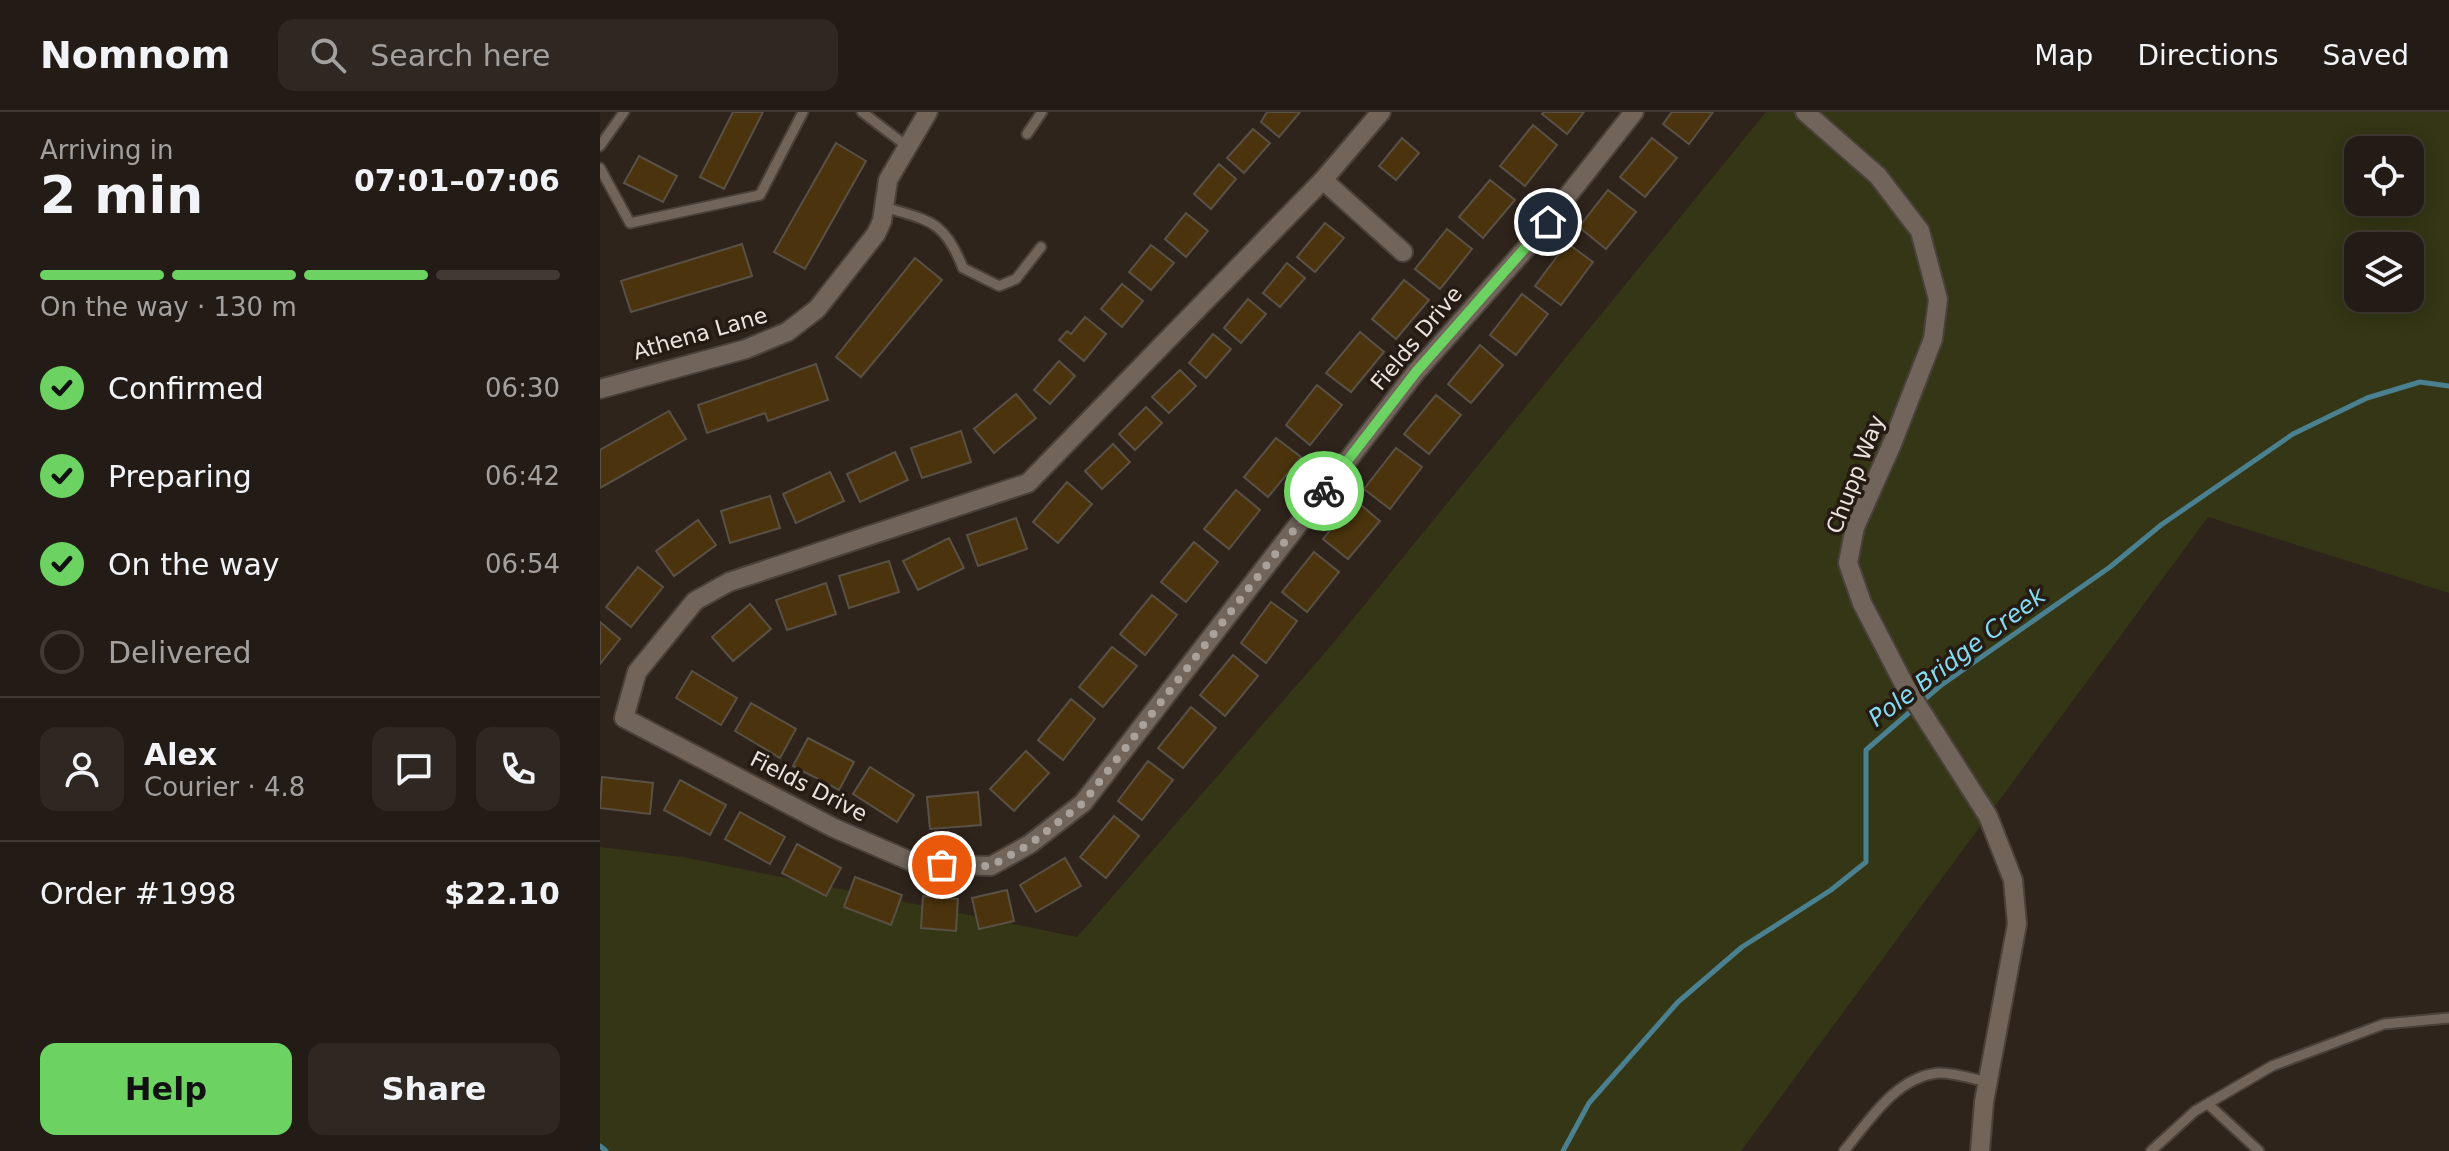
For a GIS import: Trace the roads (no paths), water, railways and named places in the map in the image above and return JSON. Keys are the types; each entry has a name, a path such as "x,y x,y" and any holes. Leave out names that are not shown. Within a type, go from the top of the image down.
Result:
{"street":[{"name":"Athena Lane","path":"600,389 746,349 804,322 867,248 882,221 888,180 928,112"},
{"name":"Fields Drive","path":"1381,112 1323,180 1028,483 729,582 695,601 637,672 624,718 668,738 834,828 917,864 991,866 1030,844 1083,803 1416,372 1528,246 1634,112"},
{"name":"Chupp Way","path":"1805,112 1878,176 1920,231 1938,299 1933,339 1855,527 1848,563 1862,603 1904,684 1988,816 2013,880 2017,924 1987,1082 1980,1151"},
{"path":"1323,180 1403,252"}],"lane":[{"path":"600,146 624,112"},
{"path":"600,168 630,223 760,195 803,112"},
{"path":"862,112 908,147"},
{"path":"1027,134 1042,112"},
{"path":"884,207 933,222 953,243 963,268 999,286 1016,279 1041,247"},
{"path":"2151,1151 2208,1104 2272,1066 2384,1024 2449,1018"},
{"path":"1844,1151 1888,1099 1914,1079 1940,1073 1987,1082"},
{"path":"2208,1104 2259,1151"}],"waterway":[{"name":"Pole Bridge Creek","path":"1563,1151 1589,1103 1678,1002 1742,947 1831,890 1866,862 1866,750 1940,686 2110,567 2161,525 2293,434 2367,398 2420,382 2449,386"},
{"name":"Pole Bridge Creek","path":"600,1146 606,1151"}]}
